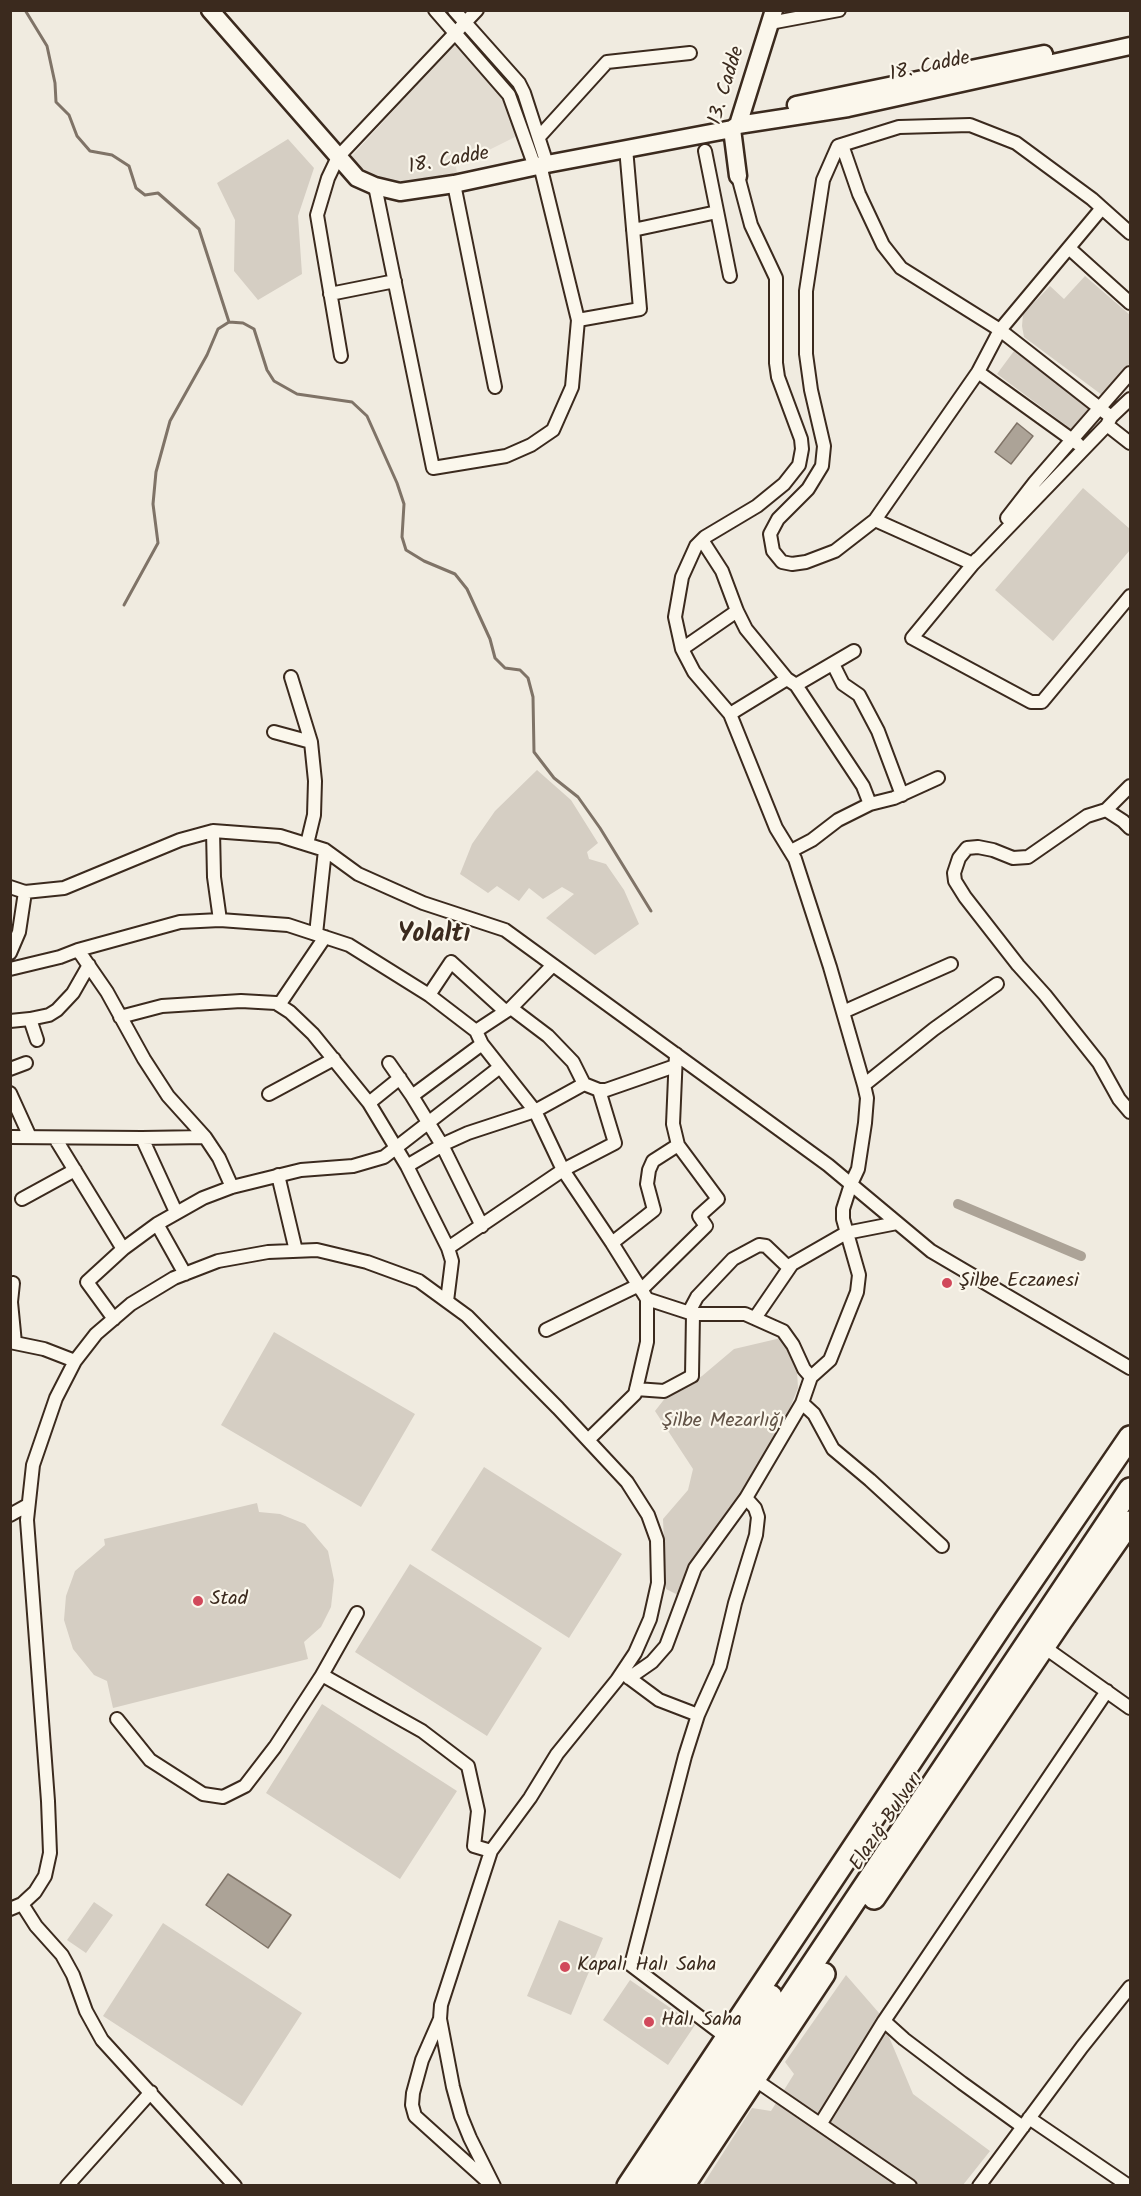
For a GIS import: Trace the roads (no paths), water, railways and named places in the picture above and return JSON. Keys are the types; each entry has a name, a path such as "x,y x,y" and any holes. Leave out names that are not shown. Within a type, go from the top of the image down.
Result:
{"highway":[{"path":"628,2186 1131,1437"},
{"name":"Elazığ Bulvarı","path":"646,2186 1131,1459"},
{"name":"Elazığ Bulvarı","path":"664,2186 1131,1489"},
{"path":"683,2186 1044,1647 1131,1522"},
{"path":"976,1665 1026,1615"}],"street":[{"name":"18. Cadde","path":"210,10 357,178 375,186 400,192 454,184 627,148 1000,62 1131,37"},
{"path":"435,10 509,95 541,165"},
{"path":"375,186 433,468 506,456 531,445 553,430 572,387 578,320 541,165 539,137 524,93 519,83 454,10"},
{"path":"341,356 317,214 328,178 338,158 477,10"},
{"path":"772,17 839,10"},
{"name":"13. Cadde","path":"738,176 737,123 772,17"},
{"name":"18. Cadde","path":"737,123 848,108 1131,46"},
{"path":"539,137 607,62 690,52"},
{"path":"1102,208 1000,330 978,372 875,520 835,551 806,562 792,564 782,562 773,551 770,534 778,519 808,489 822,465 825,446 810,390 806,354 807,291 823,180 838,146 899,128 970,125 1016,143 1102,208 1131,232"},
{"path":"842,145 859,194 883,245 901,268 1000,330 1099,408 1131,443"},
{"path":"578,320 640,309 627,148"},
{"path":"705,151 730,276"},
{"path":"626,1675 652,1662 666,1646 695,1568 746,1498 802,1403 811,1377 830,1360 856,1292 858,1275 846,1233 843,1209 858,1169 867,1098 864,1085 795,859 776,828 729,714 694,672 682,649 675,617 676,601 689,559 696,546 757,506 784,484 799,465 802,449 801,439 778,377 776,278 751,225 738,176"},
{"path":"454,184 495,387"},
{"path":"633,230 717,212"},
{"path":"1070,249 1131,303"},
{"path":"330,294 395,281"},
{"path":"978,372 1084,448"},
{"path":"1131,373 1035,482 973,564 912,638 1031,702 1042,702 1131,596"},
{"path":"973,564 1109,421 1128,406"},
{"path":"875,520 973,564"},
{"path":"702,540 722,571 746,628 791,682 863,786 870,804"},
{"path":"682,649 737,611"},
{"path":"729,714 791,682 833,664 854,651"},
{"path":"833,664 843,684 859,695 878,731 902,795"},
{"path":"291,677 311,742 315,782 314,815 307,844"},
{"path":"274,732 311,742"},
{"path":"790,851 812,840 838,820 870,804 902,795 938,778"},
{"path":"1131,786 1106,810 1087,816 1028,857 1013,858 993,850 978,847 967,848 959,858 954,873 955,881 966,897 1018,965 1099,1063 1119,1099 1131,1112"},
{"path":"1106,810 1123,820 1131,828"},
{"path":"213,831 214,877 220,920"},
{"path":"10,887 25,892 64,888 180,840 213,831 280,836 325,850 358,874 423,903 505,930 675,1060 828,1165 931,1251 1131,1368"},
{"path":"279,1005 320,935 325,850"},
{"path":"10,953 19,932 25,892"},
{"path":"10,969 180,922 220,920 288,925 349,945 429,994 476,1031 483,1044 535,1112 563,1170 642,1291 647,1342 635,1394 588,1440"},
{"path":"78,950 107,992 168,1096 205,1137 219,1158 232,1187"},
{"path":"429,994 452,962 508,1009 548,1036 573,1062 584,1084 599,1090 606,1090 675,1060"},
{"path":"843,1012 951,964"},
{"path":"10,1021 49,1015 57,1010 73,993 89,965"},
{"path":"476,1031 508,1009 553,965"},
{"path":"864,1085 933,1029 997,984"},
{"path":"120,1017 162,1006 241,1001 279,1005 290,1012 334,1059 369,1103 397,1147 448,1248 452,1261 447,1301"},
{"path":"30,1019 37,1040"},
{"path":"412,1096 483,1044"},
{"path":"269,1094 334,1059"},
{"path":"546,1330 642,1291 706,1226 699,1216 718,1199 678,1145 674,1124 675,1060"},
{"path":"10,1069 26,1063"},
{"path":"389,1063 429,1121 482,1226"},
{"path":"114,1319 87,1282 123,1249 157,1224 203,1198 232,1187 311,1168 353,1166 384,1157 500,1067"},
{"path":"369,1103 400,1078"},
{"path":"407,1166 442,1145 468,1133 535,1112 584,1084"},
{"path":"448,1248 563,1170 615,1143 599,1090"},
{"path":"10,1093 30,1137"},
{"path":"10,1137 205,1137"},
{"path":"55,1138 123,1249"},
{"path":"142,1138 176,1212"},
{"path":"612,1243 654,1210 647,1184 649,1170 653,1161 678,1145"},
{"path":"22,1199 75,1170"},
{"path":"278,1175 296,1251"},
{"path":"755,1318 792,1264 846,1233 897,1222"},
{"path":"157,1224 185,1274"},
{"path":"636,1389 664,1391 692,1376 691,1313 697,1297 733,1259 759,1245 766,1246 789,1268"},
{"path":"235,2186 102,2040 86,2011 73,1975 62,1954 16,1906 36,1892 45,1876 50,1853 27,1520 28,1505 33,1465 56,1398 75,1361 96,1334 131,1304 174,1278 218,1262 268,1252 317,1251 366,1262 419,1281 467,1316 627,1482 648,1515 657,1540 658,1583 650,1619 626,1675 557,1754 530,1798 491,1851 441,2005 440,2019 461,2116 493,2186"},
{"path":"13,1283 11,1302 13,1343 44,1349 75,1361"},
{"path":"642,1291 691,1313 745,1314 783,1331 793,1345 804,1369 811,1377"},
{"path":"802,1403 814,1414 833,1449 942,1546"},
{"path":"726,2037 631,1965 685,1756 698,1715 720,1666 735,1603 756,1535 758,1517 755,1508 746,1498"},
{"path":"10,1515 28,1505"},
{"path":"117,1719 150,1760 203,1794 223,1797 245,1786 275,1747 322,1675 357,1613"},
{"path":"1044,1647 1131,1708"},
{"path":"322,1675 422,1731 468,1766 478,1811 474,1846 491,1851"},
{"path":"626,1675 658,1700 698,1715"},
{"path":"821,2123 884,2021 1107,1691"},
{"path":"979,2186 1082,2047 1131,1987"},
{"path":"440,2019 422,2060 413,2093 412,2105 415,2116 493,2186"},
{"path":"884,2021 962,2084 1129,2186"},
{"path":"754,2079 910,2186"},
{"path":"67,2186 151,2092"}],"waterway":[{"path":"25,10 47,46 55,83 56,102 69,115 77,136 90,151 112,155 129,166 136,188 145,195 158,193 199,229 229,322"},
{"path":"124,605 158,543 153,504 156,472 170,421 207,355 218,329 229,322 243,323 254,329 267,370 274,381 297,394 352,402 367,416 404,504 402,537 406,550 424,561 455,574 467,589 490,639 495,658 505,668 520,670 528,678 533,697 534,752 554,778 578,797 600,828 651,911"},
{"path":"958,1204 1081,1256"}],"place":[{"name":"Şilbe Eczanesi","path":"947,1283"},
{"name":"Stad","path":"198,1601"},
{"name":"Kapalı Halı Saha","path":"565,1967"},
{"name":"Halı Saha","path":"649,2022"}],"district":[{"name":"Yolaltı","path":"434,937"}],"park label":[{"name":"Şilbe Mezarlığı","path":"723,1423"}]}
